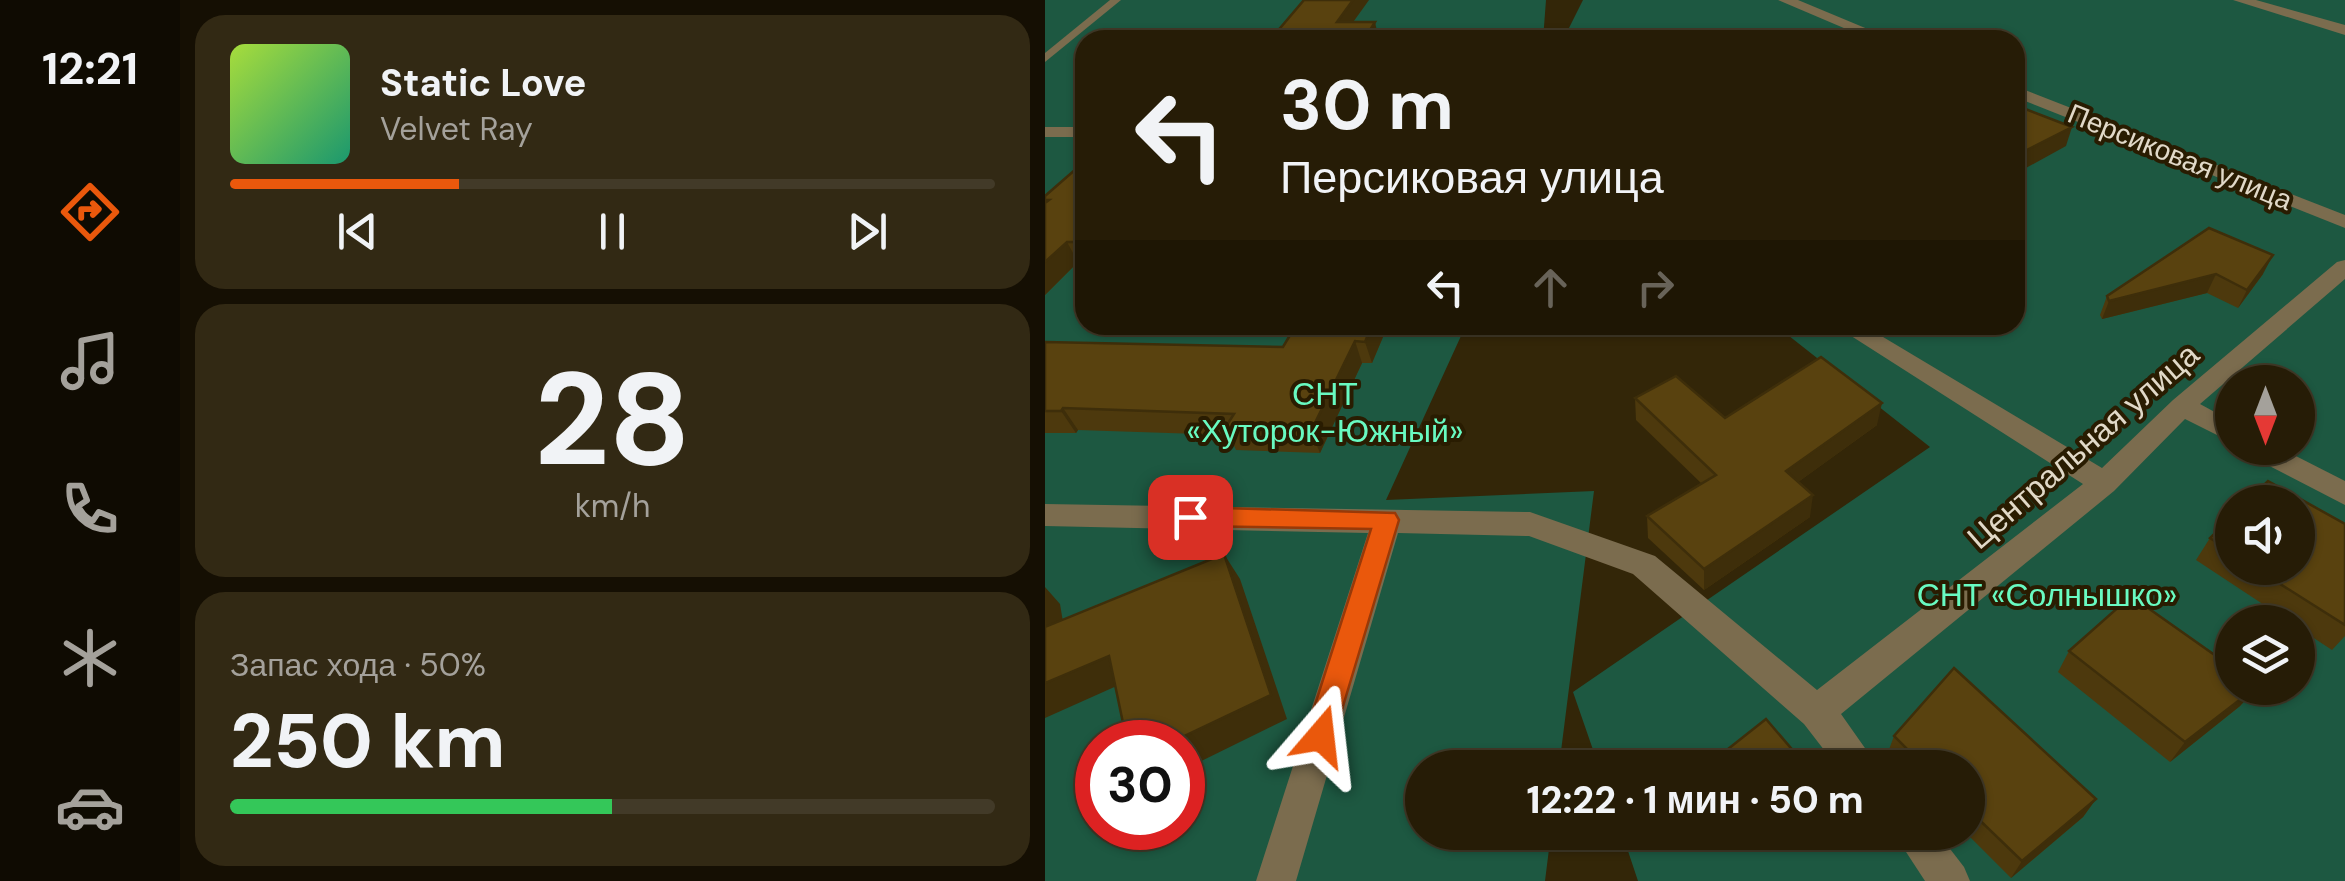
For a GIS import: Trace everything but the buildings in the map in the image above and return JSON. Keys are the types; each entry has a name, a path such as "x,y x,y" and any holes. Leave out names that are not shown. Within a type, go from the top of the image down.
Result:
{"street":[{"path":"1785,0 1861,30"},
{"path":"2240,0 2345,30"},
{"name":"Персиковая улица","path":"2025,95 2345,222"},
{"path":"1045,132 1075,132"},
{"name":"Центральная улица","path":"1817,712 2104,483 2182,406 2345,266"},
{"path":"1862,335 2104,483"},
{"path":"2182,406 2215,424"},
{"path":"2290,465 2345,494"},
{"path":"1045,515 1530,524 1644,565 1817,712 1847,750"},
{"path":"1276,881 1387,520"},
{"path":"1926,850 1950,881"}],"lane":[{"path":"1080,30 1116,0"},
{"path":"1045,59 1075,34"}],"green space":[{"name":"СНТ «Хуторок-Южный»","path":"1045,0 1546,0 1544,30 1075,30 1075,335 1461,335 1386,500 1594,491 1561,750 1405,750 1405,850 1549,850 1545,881 1045,881"},
{"name":"СНТ «Солнышко»","path":"1583,0 2345,0 2345,881 1638,881 1628,850 1985,850 1985,750 1593,750 1573,692 1930,447 1788,335 2025,335 2025,30 1568,30"}],"route":[{"path":"1190,517 1387,520 1321,736"}]}
